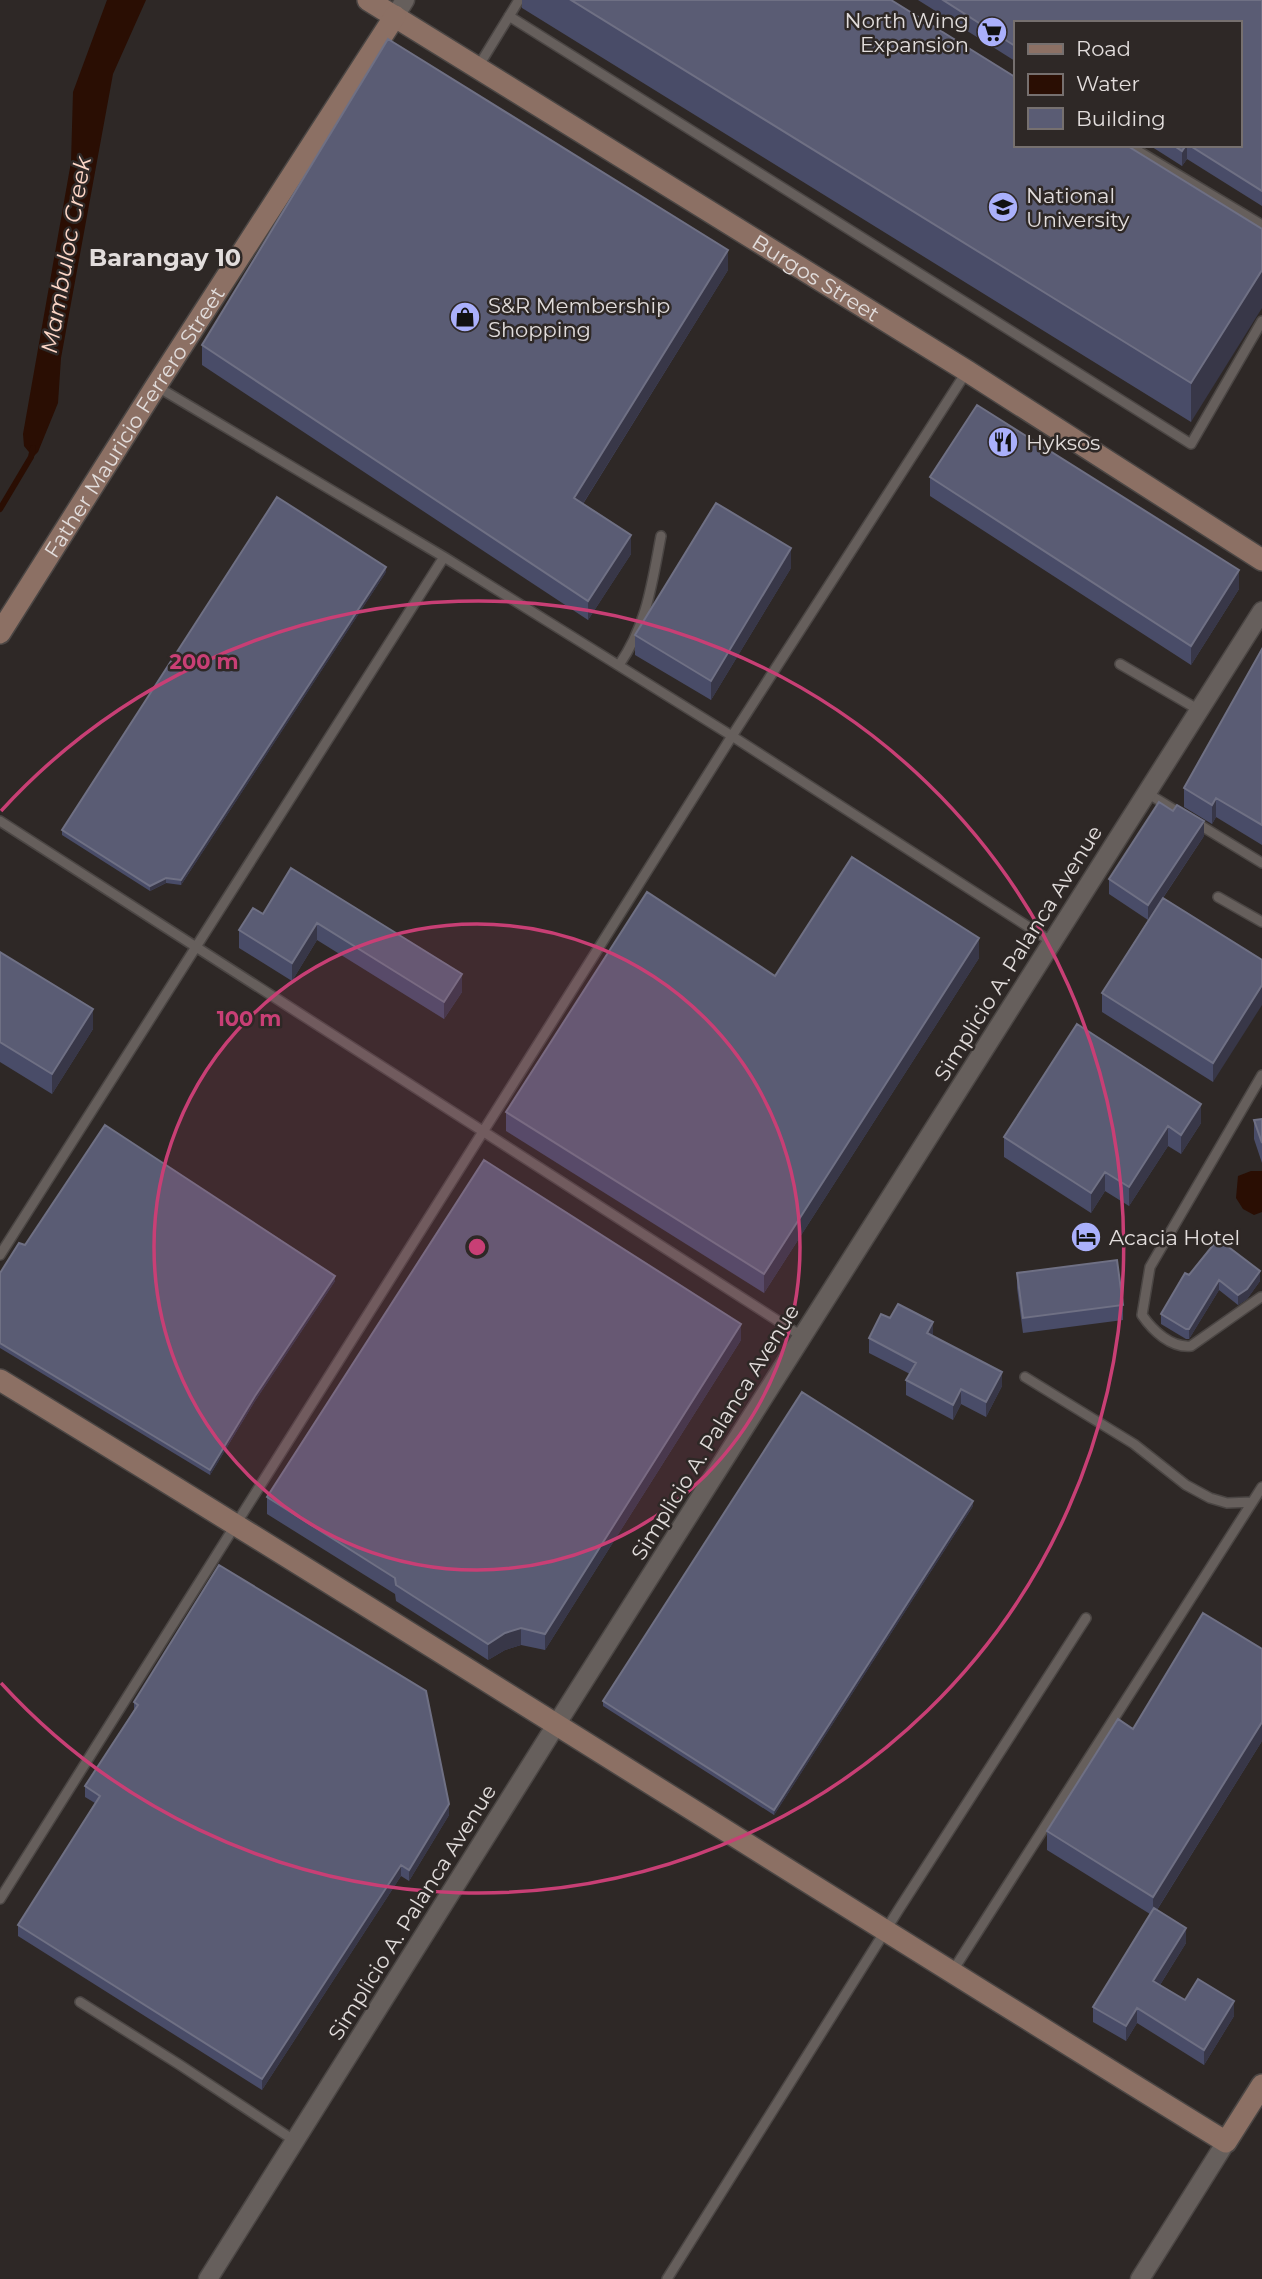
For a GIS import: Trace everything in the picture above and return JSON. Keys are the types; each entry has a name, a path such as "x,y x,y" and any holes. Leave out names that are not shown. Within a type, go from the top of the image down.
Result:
{"street":[{"name":"Burgos Street","path":"368,0 400,8 478,68 967,372 1262,560"},
{"name":"Father Mauricio Ferrero Street","path":"0,633 400,8"},
{"name":"Simplicio A. Palanca Avenue","path":"208,2279 1262,611"},
{"path":"0,1380 236,1524 885,1932 1226,2142"},
{"path":"1140,2279 1262,2085"}],"lane":[{"path":"478,68 519,0"},
{"path":"509,16 1191,444 1262,321"},
{"path":"1131,147 1262,225"},
{"path":"0,1899 732,736 967,372"},
{"path":"156,386 444,556 732,736 1052,942"},
{"path":"619,666 640,629 661,536"},
{"path":"0,1255 444,556"},
{"path":"1120,664 1199,710"},
{"path":"1147,793 1262,863"},
{"path":"0,821 803,1337"},
{"path":"1218,897 1262,922"},
{"path":"1262,1075 1150,1267 1142,1315 1152,1329 1175,1344 1181,1347 1191,1346 1262,1296"},
{"path":"1025,1377 1133,1444 1186,1485 1210,1498 1227,1503 1252,1502"},
{"path":"951,1973 1262,1487"},
{"path":"667,2279 1086,1618"},
{"path":"80,2002 295,2141"}],"water":[{"path":"107,0 146,0 113,74 61,358 58,403 38,452 33,457 24,446 23,434 71,162 73,92"},
{"path":"1251,1171 1262,1171 1262,1212 1254,1215 1243,1209 1236,1198 1238,1176"}],"building":[{"name":"National University","path":"571,0 891,0 1014,76 1014,147 1129,147 1262,229 1262,270 1191,383"},
{"name":"North Wing Expansion","path":"943,0 1262,0 1262,191 1192,147 1241,147 1241,21 1014,21 1014,45"},
{"name":"S&R Membership Shopping","path":"388,39 728,250 574,498 631,535 588,601 202,345"},
{"path":"977,405 1239,570 1191,646 930,477"},
{"path":"277,497 386,567 181,880 166,878 150,886 62,830"},
{"path":"716,503 791,548 711,681 635,635"},
{"path":"1262,649 1262,825 1216,798 1212,805 1184,788"},
{"path":"1159,802 1173,811 1177,805 1204,821 1148,905 1109,879"},
{"path":"852,857 979,938 764,1274 506,1112 647,892 775,976"},
{"path":"291,868 462,974 444,1002 317,923 292,963 239,930 253,908 263,914"},
{"path":"1163,898 1262,960 1262,985 1213,1063 1102,993"},
{"path":"0,952 93,1009 52,1074 0,1042"},
{"path":"1077,1024 1201,1104 1181,1135 1168,1126 1129,1187 1105,1172 1091,1193 1004,1137"},
{"path":"1262,1119 1262,1143 1254,1120"},
{"path":"105,1125 335,1276 255,1396 210,1470 0,1343 0,1273 19,1243 25,1245"},
{"path":"484,1160 741,1324 545,1634 521,1628 505,1633 488,1644 396,1585 395,1578 267,1497"},
{"path":"1218,1239 1260,1271 1247,1289 1238,1295 1219,1280 1189,1329 1186,1329 1161,1314 1185,1273 1189,1275"},
{"path":"1117,1260 1123,1305 1023,1318 1017,1273"},
{"path":"898,1304 933,1322 927,1333 1002,1372 986,1402 961,1389 953,1405 906,1380 916,1363 869,1338 881,1314 890,1318"},
{"path":"802,1392 973,1501 774,1810 603,1701"},
{"path":"219,1565 426,1691 449,1804 409,1870 401,1865 262,2079 18,1925 100,1796 85,1786 138,1705 134,1702"},
{"path":"1203,1613 1262,1649 1262,1722 1153,1897 1047,1831 1118,1719 1133,1729"},
{"path":"1154,1908 1186,1928 1153,1981 1185,2000 1198,1979 1234,2001 1204,2050 1137,2008 1126,2026 1093,2007"}],"waterway":[{"name":"Mambuloc Creek","path":"0,509 31,457 33,448"}],"place":[{"name":"North Wing Expansion","path":"992,32"},
{"name":"National University","path":"1003,207"},
{"name":"S&R Membership Shopping","path":"465,317"},
{"name":"Hyksos","path":"1003,442"},
{"name":"Acacia Hotel","path":"1086,1237"}],"district":[{"name":"Barangay 10","path":"165,257"}]}
